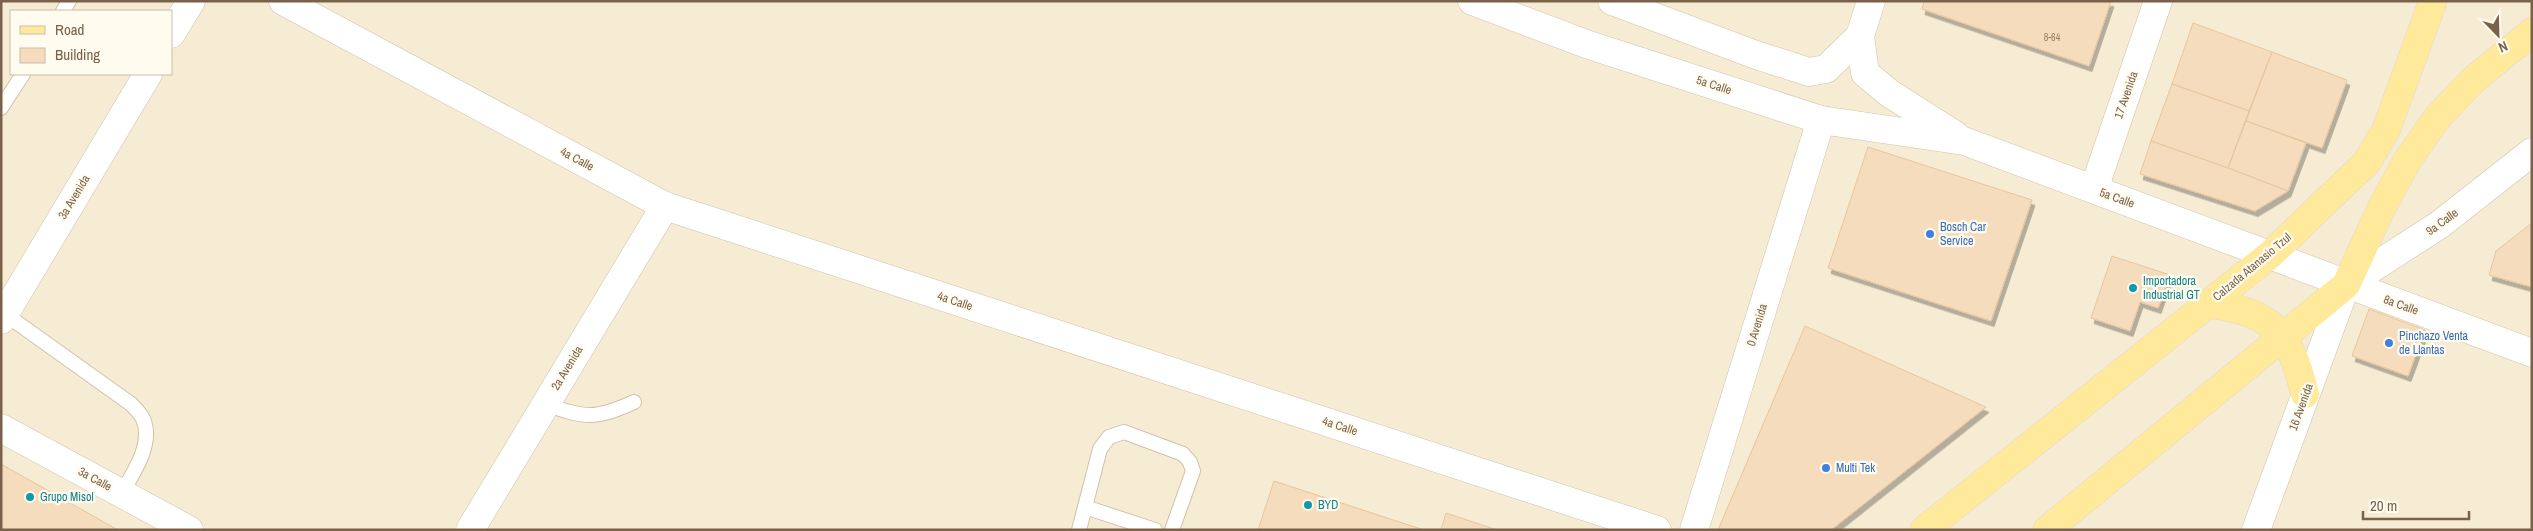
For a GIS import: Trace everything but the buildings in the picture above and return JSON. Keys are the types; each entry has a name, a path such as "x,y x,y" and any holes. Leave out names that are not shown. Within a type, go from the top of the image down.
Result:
{"main road":[{"name":"Calzada Atanasio Tzul","path":"1924,530 2271,254 2367,162 2386,130 2433,1"},
{"path":"2047,530 2346,285 2380,208 2407,161 2437,118 2473,80 2532,32"},
{"path":"2209,304 2237,308 2257,315 2274,326 2298,364 2305,394"}],"street":[{"path":"172,32 191,1"},
{"name":"4a Calle","path":"283,1 664,206 1657,530"},
{"name":"5a Calle","path":"1472,1 1589,45 1820,120 1964,141 2271,254"},
{"path":"1612,1 1756,55 1809,72 1826,69 1860,36 1871,1"},
{"name":"17 Avenida","path":"2094,189 2158,1"},
{"name":"5a Calle","path":"1860,36 1865,73 1889,93 1964,141"},
{"name":"3a Avenida","path":"3,317 147,75"},
{"name":"0 Avenida","path":"1694,530 1820,120"},
{"name":"9a Calle","path":"2346,285 2439,225 2532,152"},
{"name":"2a Avenida","path":"470,530 664,206"},
{"name":"8a Calle","path":"2271,254 2346,285 2532,353"},
{"name":"16 Avenida","path":"2256,530 2346,285"},
{"name":"3a Calle","path":"1,428 189,530"}],"lane":[{"path":"1,108 22,75"},
{"path":"3,317 131,404 143,418 147,433 138,464 122,494"},
{"path":"545,404 571,413 591,417 609,413 634,402"},
{"path":"1078,530 1100,449 1109,437 1124,432 1182,454 1190,462 1193,472 1172,530"},
{"path":"1085,507 1155,530"}],"shaded area":[{"path":"1,1 2532,1 2532,530 1,530"}],"place":[{"name":"Bosch Car Service","path":"1930,234"},
{"name":"Importadora Industrial GT","path":"2133,288"},
{"name":"Pinchazo Venta de Llantas","path":"2389,343"},
{"name":"Multi Tek","path":"1826,468"},
{"name":"Grupo Misol","path":"30,497"},
{"name":"BYD","path":"1308,505"}]}
